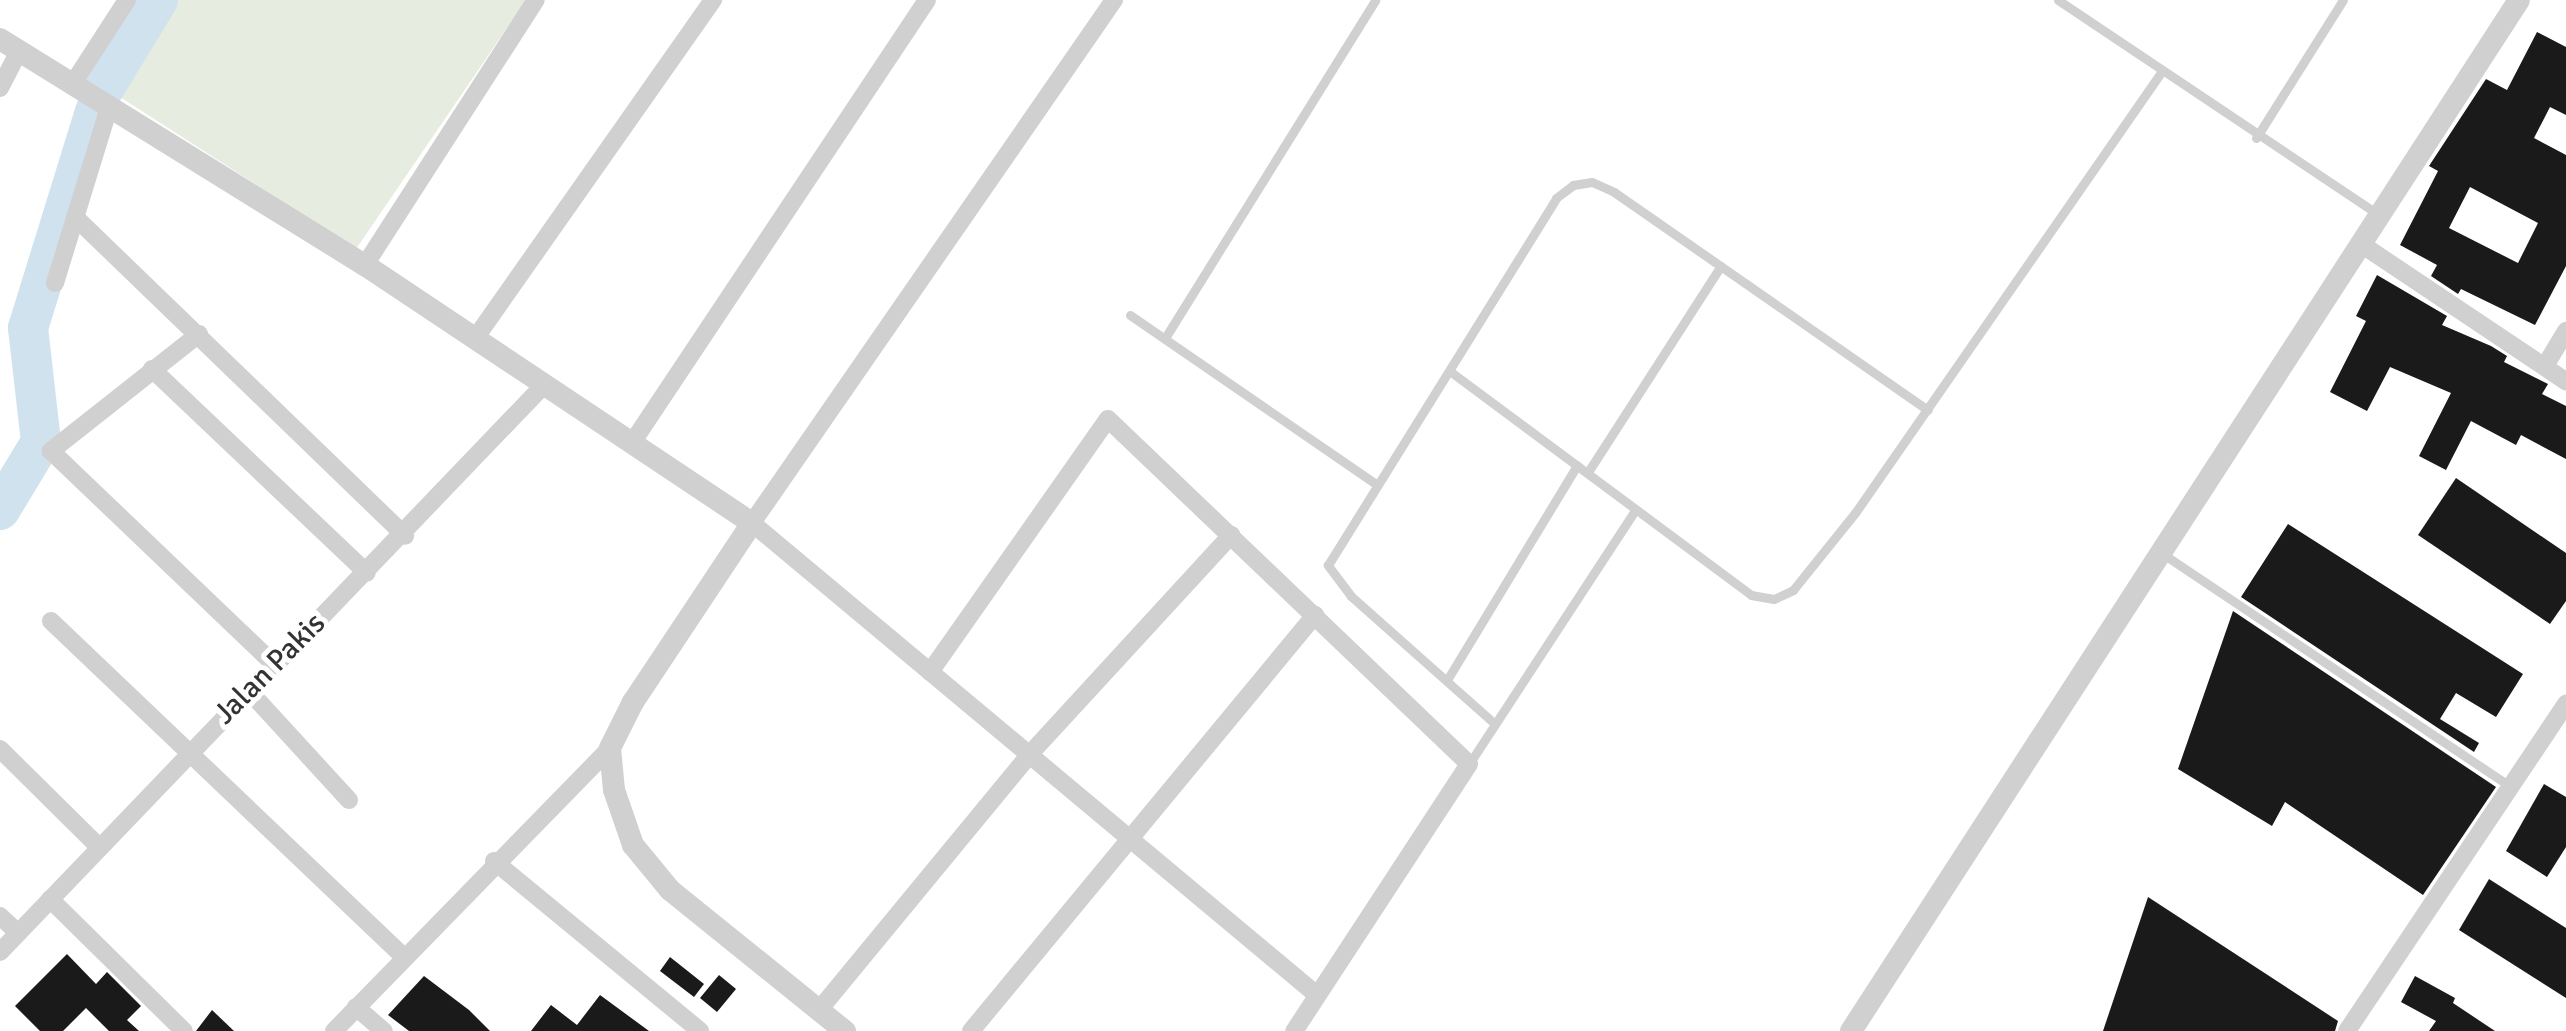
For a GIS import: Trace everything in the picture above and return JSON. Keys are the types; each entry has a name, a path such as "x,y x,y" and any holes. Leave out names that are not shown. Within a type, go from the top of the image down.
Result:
{"street":[{"path":"72,85 126,0"},
{"path":"365,265 536,0"},
{"path":"474,340 713,0"},
{"path":"632,443 926,0"},
{"path":"334,1031 494,861 610,748 649,674 1114,0"},
{"path":"1852,1031 2519,0"},
{"path":"0,88 9,45 365,265 542,388 752,523 1318,995"},
{"path":"54,284 109,107"},
{"path":"75,218 405,536"},
{"path":"2361,244 2566,381"},
{"path":"2544,366 2566,331"},
{"path":"198,334 51,451 273,663"},
{"path":"152,369 368,572"},
{"name":"Jalan Pakis","path":"0,952 186,752 405,536 542,388"},
{"path":"930,672 1104,418 1469,764 1294,1031"},
{"path":"819,1010 1029,755 1231,535"},
{"path":"971,1031 1314,615"},
{"path":"51,621 404,957"},
{"path":"248,691 350,800"},
{"path":"2374,1031 2351,1025 2566,704"},
{"path":"0,748 99,847"},
{"path":"610,748 617,806 643,858 687,906 845,1031"},
{"path":"494,861 700,1031"},
{"path":"50,899 184,1031"},
{"path":"0,916 18,932"},
{"path":"356,1006 384,1031"}],"lane":[{"path":"1165,338 1375,0"},
{"path":"2058,0 2256,138 2379,216"},
{"path":"2256,138 2343,0"},
{"path":"1451,372 1751,595 1774,599 1792,590 1856,513 2162,71"},
{"path":"1495,724 1332,576 1330,554 1451,372 1556,198 1573,185 1592,182 1614,192 1928,410"},
{"path":"1588,472 1721,266"},
{"path":"1130,315 1376,484"},
{"path":"1448,680 1577,465"},
{"path":"1469,764 1635,510"},
{"path":"2160,552 2511,787"}],"shaded area":[{"path":"138,0 526,0 356,249 89,77"}],"building":[{"path":"2537,32 2566,47 2566,115 2550,107 2534,138 2566,155 2566,266 2535,325 2461,289 2458,294 2431,276 2437,265 2400,245 2438,171 2429,166 2486,79 2507,90","holes":["2470,187 2538,223 2518,263 2449,228"]},
{"path":"2377,275 2447,316 2442,325 2491,346 2507,356 2504,362 2548,384 2542,394 2566,406 2566,459 2521,435 2516,445 2471,421 2446,470 2419,456 2451,393 2390,367 2367,411 2330,392 2366,321 2356,316"},
{"path":"2456,478 2566,553 2566,601 2550,624 2418,535"},
{"path":"2288,524 2523,674 2496,717 2456,693 2440,719 2479,743 2474,752 2241,597"},
{"path":"2233,611 2496,787 2423,895 2285,802 2272,826 2178,769"},
{"path":"2544,784 2566,797 2566,847 2547,877 2506,851"},
{"path":"2489,879 2566,928 2566,998 2459,930"},
{"path":"2148,897 2338,1021 2335,1031 2103,1031"},
{"path":"67,954 96,984 107,972 141,1006 127,1020 139,1031 109,1031 86,1008 63,1031 40,1031 15,1006"},
{"path":"670,957 704,984 694,997 660,971"},
{"path":"719,975 736,989 717,1012 700,998"},
{"path":"424,976 490,1031 409,1031 388,1015"},
{"path":"2415,976 2455,998 2453,1003 2495,1031 2429,1031 2436,1021 2401,1002"},
{"path":"600,995 649,1031 531,1031 551,1005 577,1025"},
{"path":"212,1010 234,1031 196,1031"}],"waterway":[{"path":"102,92 158,0"},
{"path":"0,510 41,442 28,328 95,111"}]}
